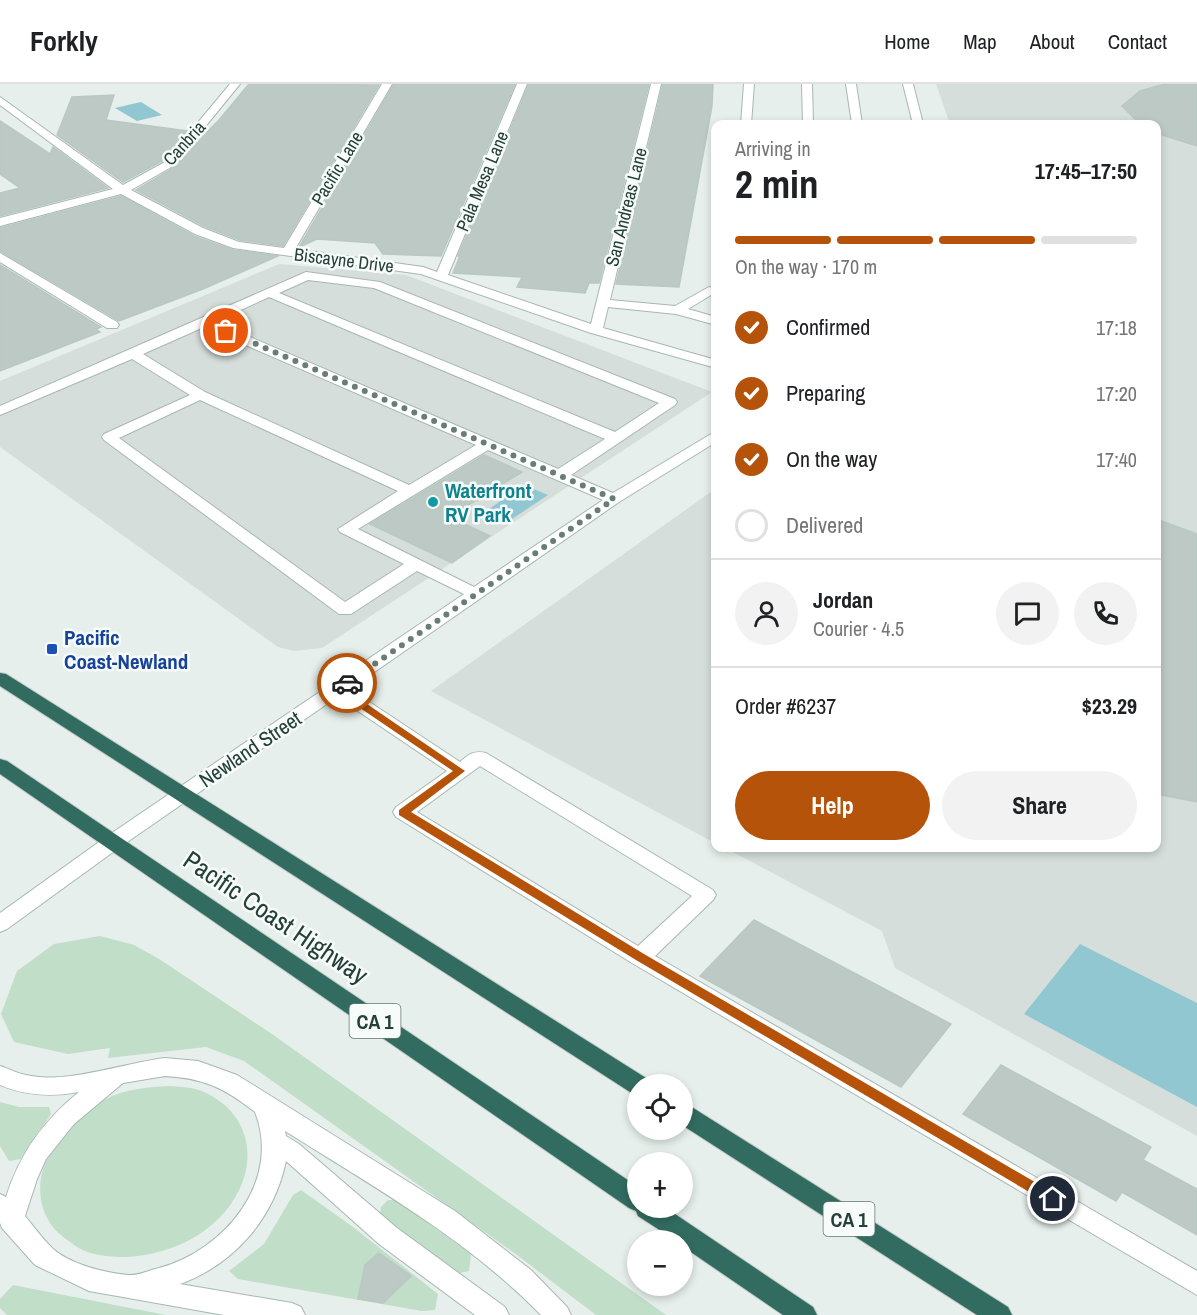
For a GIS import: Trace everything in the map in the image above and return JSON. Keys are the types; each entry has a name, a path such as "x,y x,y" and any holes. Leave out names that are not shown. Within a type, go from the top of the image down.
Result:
{"highway":[{"path":"0,678 627,1078"},
{"name":"Pacific Coast Highway","path":"0,765 627,1193"},
{"name":"CA 1","path":"693,1120 999,1315"},
{"path":"662,1218 804,1315"}],"street":[{"name":"Canbria","path":"0,222 122,190 149,177 169,164 236,84"},
{"name":"Pacific Lane","path":"287,253 387,84"},
{"name":"Pala Mesa Lane","path":"441,277 522,84"},
{"name":"San Andreas Lane","path":"596,330 656,84"},
{"path":"746,120 749,84"},
{"path":"807,84 808,120"},
{"path":"851,84 856,120"},
{"path":"908,84 917,120"},
{"name":"Biscayne Drive","path":"0,100 122,190 199,231 237,245 399,266 441,277 596,330 711,363"},
{"path":"0,257 111,325"},
{"path":"0,411 306,276 376,285 670,402 560,476"},
{"path":"269,292 616,438"},
{"path":"677,310 711,292"},
{"path":"603,303 677,310 711,320"},
{"path":"204,322 614,499"},
{"path":"133,354 200,394 410,491"},
{"path":"200,394 109,437 345,610 416,564"},
{"name":"Newland Street","path":"0,924 113,842 614,499 711,438"},
{"path":"476,594 346,529 487,444"},
{"path":"338,689 460,771"},
{"path":"640,957 706,895 479,757 403,812 640,957 1197,1284"},
{"path":"0,1075 7,1079 38,1085 59,1085 156,1067 186,1068 218,1075 242,1088 266,1106 446,1219 522,1278 558,1315"},
{"path":"121,1075 74,1108 50,1133 29,1166 6,1212 44,1257 89,1280 292,1315"},
{"path":"130,1287 199,1265 235,1236 261,1201 273,1170 276,1142 266,1106"},
{"path":"276,1142 291,1151 388,1236 496,1315"}],"shaded area":[{"path":"936,84 1197,84 1197,1136 895,968 882,931 733,852 1161,852 1161,120 949,120"},
{"path":"279,264 406,275 711,393 322,648 294,651 278,647 0,447 0,381"},
{"path":"711,492 711,841 431,691"}],"green space":[{"path":"100,936 134,945 159,959 272,1034 627,1287 627,1296 639,1296 666,1315 596,1315 517,1255 244,1061 206,1047 108,1058 110,1048 68,1054 14,1042 1,1014 17,971 54,944"},
{"path":"170,1086 202,1091 222,1103 237,1119 245,1136 247,1155 245,1174 237,1193 225,1211 209,1227 190,1240 169,1249 147,1255 112,1257 78,1248 54,1229 43,1208 40,1189 43,1171 50,1154 60,1137 73,1123 104,1100 128,1091"},
{"path":"0,1102 19,1107 49,1107 51,1114 21,1159 9,1161 0,1146"},
{"path":"301,1190 353,1227 438,1294 435,1310 422,1311 238,1279 229,1271 264,1244 293,1195"},
{"path":"388,1200 396,1200 471,1254 469,1271 455,1274 380,1214 381,1207"},
{"path":"13,1285 166,1315 7,1315 0,1308 0,1299"}],"water":[{"path":"141,102 162,115 137,121 115,108"},
{"path":"524,485 548,495 509,521 486,511"},
{"path":"1080,944 1197,1003 1197,1107 1024,1014"}],"building":[{"path":"249,84 379,85 283,246 240,240 204,226 136,190 175,167 202,134 205,134 219,120"},
{"path":"394,84 515,84 441,256 383,254 375,243 317,239 299,247"},
{"path":"529,84 649,84 599,283 589,283 585,293 517,287 522,277 453,273"},
{"path":"663,84 713,84 712,106 679,287 616,284"},
{"path":"1165,84 1197,84 1197,146 1161,135 1161,120 1136,120 1122,106 1140,91"},
{"path":"114,95 106,120 188,131 164,160 123,182 57,135 72,97"},
{"path":"0,121 50,154 53,147 108,188 0,216 0,193 20,188 0,174"},
{"path":"121,196 194,236 233,250 278,256 203,289 119,321 0,251 0,228"},
{"path":"0,265 101,327 96,329 100,332 0,371"},
{"name":"Waterfront RV Park","path":"484,455 522,472 449,517 490,536 452,563 370,524"},
{"path":"1161,521 1197,534 1197,802 1161,795"},
{"path":"754,920 951,1024 901,1087 700,976"},
{"path":"1001,1065 1151,1147 1143,1160 1197,1189 1197,1235 1122,1192 1116,1201 963,1114"},
{"path":"379,1253 411,1276 383,1303 358,1299 365,1265"}],"way so far":[{"path":"226,331 614,499 347,683"}],"place":[{"name":"Waterfront RV Park","path":"433,502"},
{"name":"Pacific Coast-Newland","path":"52,649"}],"route":[{"path":"347,683 338,689 460,771 403,812 640,957 1053,1199"}]}
